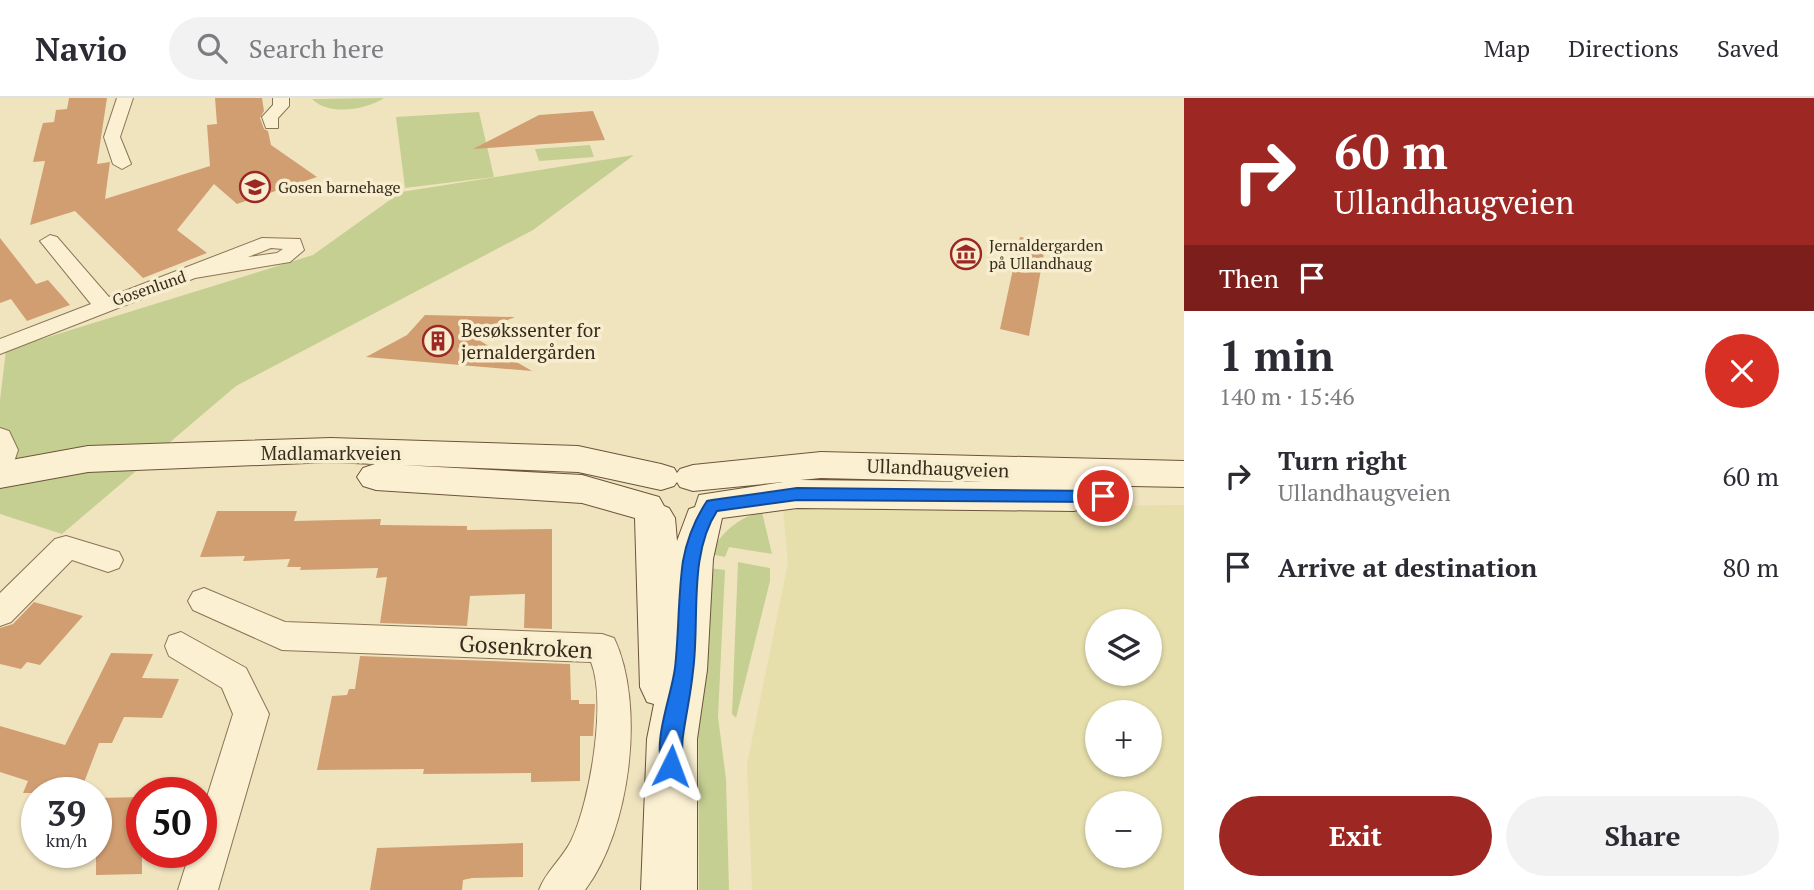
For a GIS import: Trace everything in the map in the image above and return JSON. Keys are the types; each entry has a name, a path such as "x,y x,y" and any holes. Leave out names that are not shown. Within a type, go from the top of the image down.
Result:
{"main road":[{"name":"Ullandhaugveien","path":"678,501 821,464 1184,474"},
{"name":"Madlamarkveien","path":"0,475 322,473 582,489 678,501"},
{"name":"Ullandhaugveien","path":"678,501 797,494 979,498 1184,495"},
{"path":"669,890 672,739 660,665 678,501"}],"street":[{"path":"122,164 112,137 125,98"},
{"path":"272,125 270,117 281,106 281,98"},
{"name":"Gosenlund","path":"50,241 103,304"},
{"name":"Gosenlund","path":"0,347 103,304 194,272"},
{"path":"0,437 5,450 0,467"},
{"path":"0,613 65,547 108,560"},
{"name":"Gosenkroken","path":"204,601 282,636 602,648 611,679 608,784 584,858 559,890"},
{"path":"181,646 234,678 251,714 198,890"}],"shaded area":[{"path":"1184,505 1184,890 752,890 747,764 788,563 783,510 817,507"}],"green space":[{"path":"384,98 367,106 347,109 327,108 312,99"},
{"path":"479,112 494,177 405,188 396,117"},
{"path":"590,145 594,157 539,161 535,149"},
{"path":"634,155 533,230 236,386 62,534 0,514 0,400 6,350 313,255 401,192"},
{"path":"762,512 772,554 729,547 725,557 710,554 719,539 731,527 753,514"},
{"path":"738,562 770,568 770,581 736,718 732,714"},
{"path":"707,568 725,570 718,717 726,779 729,890 699,890 698,662"}],"building":[{"path":"69,98 107,98 97,164 110,162 105,199 210,166 207,125 217,124 215,98 262,98 264,111 260,118 264,129 268,131 271,145 317,177 237,204 214,184 177,230 207,253 143,278 75,211 30,225 45,161 33,162 43,123 54,122 56,110 67,109"},
{"path":"593,111 605,140 473,149 539,115"},
{"path":"1020,237 1046,242 1029,336 1000,329"},
{"path":"0,238 36,284 48,280 70,305 27,321 11,299 0,303"},
{"name":"Besøkssenter for jernaldergården","path":"425,315 515,317 470,335 532,371 366,357 407,335"},
{"path":"217,511 297,511 294,521 381,519 380,525 467,526 467,530 552,529 552,629 524,628 525,594 470,596 467,626 380,623 387,577 376,578 378,568 300,570 301,567 287,567 290,559 243,561 245,556 200,557"},
{"path":"34,602 83,616 40,665 27,662 21,669 0,664 0,628 13,624"},
{"path":"111,653 153,654 142,678 179,679 162,718 124,717 112,743 99,743 86,777 21,779 0,772 0,726 65,745"},
{"path":"360,656 570,664 571,700 579,700 579,704 595,704 593,736 580,736 580,781 531,782 531,773 423,774 424,769 317,770 332,696 347,695 349,689 355,689"},
{"path":"126,797 126,868 142,868 142,874 96,875 96,868 112,868 112,798"},
{"path":"523,843 523,877 472,878 463,880 462,890 370,890 377,848"}],"place":[{"name":"Gosen barnehage","path":"255,187"},
{"name":"Jernaldergarden på Ullandhaug","path":"966,254"},
{"name":"Besøkssenter for jernaldergården","path":"438,341"}],"route":[{"path":"671,766 672,739 684,670 692,559 704,519 710,513 712,505 797,494 992,498 1103,496"}]}
